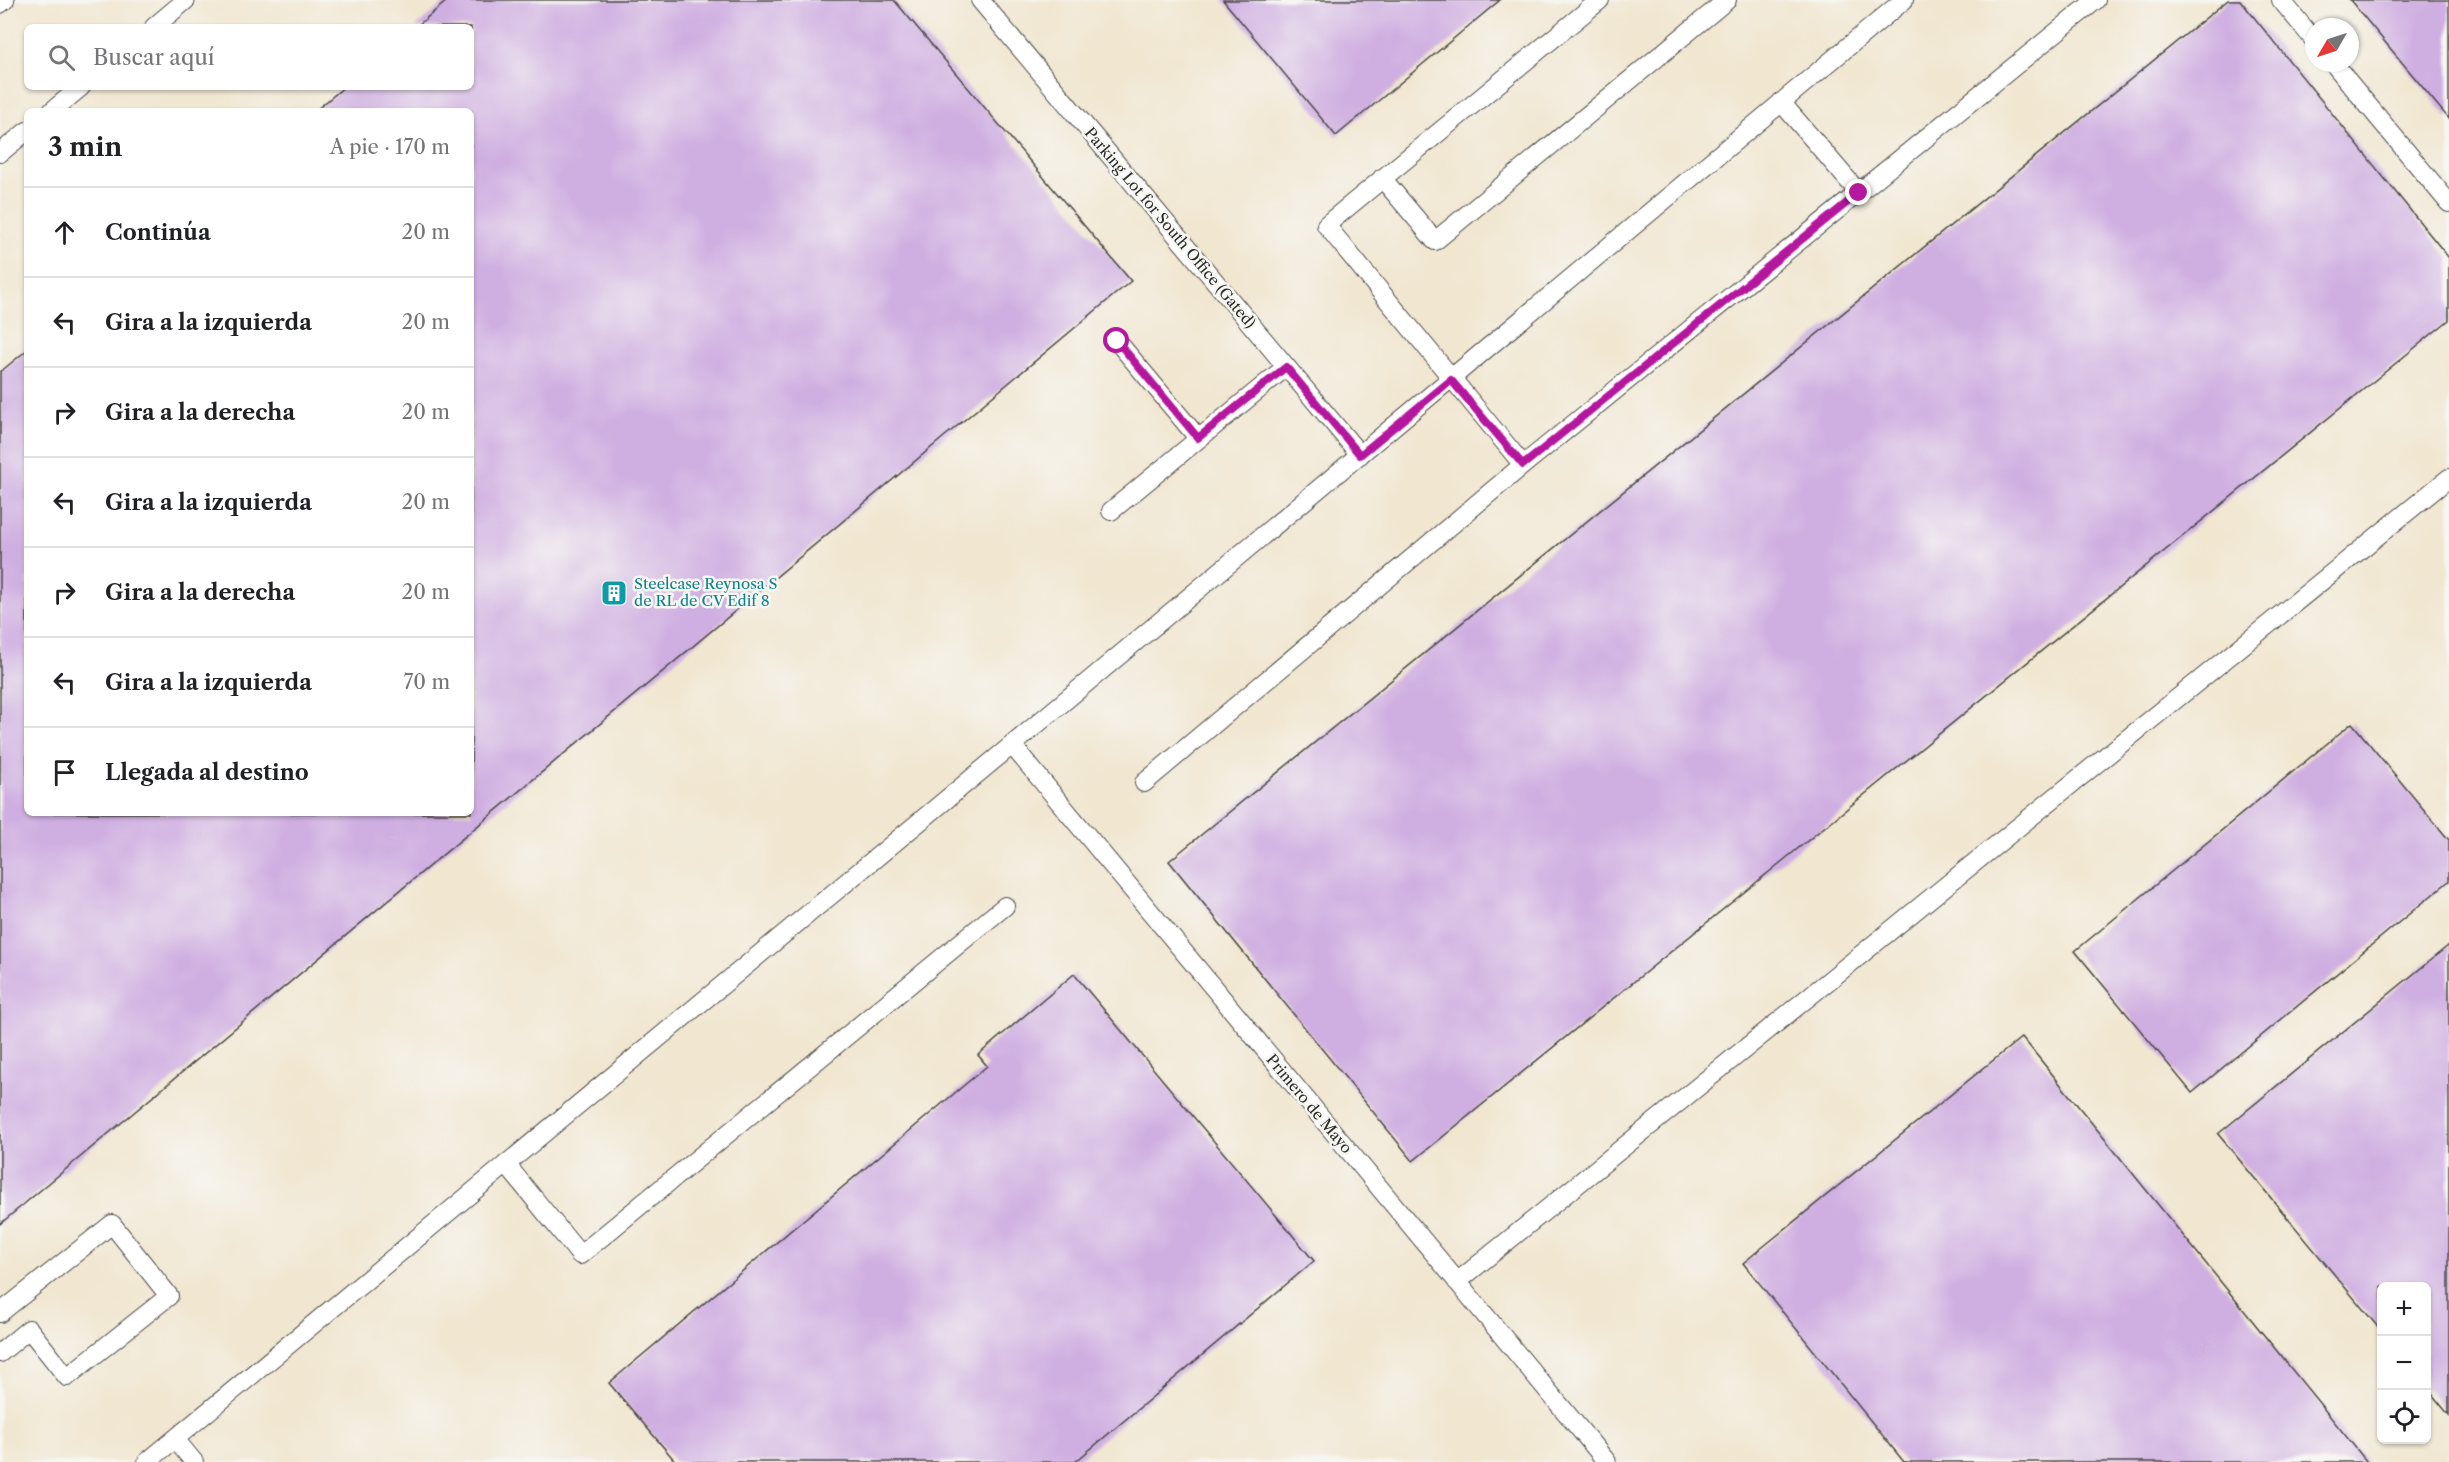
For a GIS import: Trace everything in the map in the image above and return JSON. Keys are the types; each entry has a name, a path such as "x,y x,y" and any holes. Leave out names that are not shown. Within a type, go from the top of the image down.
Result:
{"lane":[{"path":"0,4 4,0"},
{"path":"158,24 186,0"},
{"name":"Parking Lot for South Office (Gated)","path":"980,0 1360,455"},
{"path":"1523,465 1326,225 1600,0"},
{"path":"1382,178 1435,241 1727,0"},
{"path":"147,1462 1451,380 1904,0"},
{"path":"1144,783 1523,465 2096,0"},
{"path":"2281,0 2305,29"},
{"path":"2340,72 2449,203"},
{"path":"55,108 77,90"},
{"path":"1781,102 1859,193"},
{"path":"0,153 24,133"},
{"path":"1117,341 1198,438"},
{"path":"1112,511 1286,367"},
{"path":"1457,1282 2449,478"},
{"name":"Primero de Mayo","path":"1012,745 1607,1462"},
{"path":"506,1164 580,1255 1005,906"},
{"path":"0,1313 112,1224 169,1296 67,1377 29,1329 0,1353"},
{"path":"175,1439 194,1462"}],"building":[{"name":"Steelcase Reynosa S de RL de CV Edif 8","path":"448,0 894,0 1131,281 0,1224 0,372 24,352 24,816 474,816 474,108 319,108 340,90 474,90 474,24 420,24"},
{"path":"1223,0 1500,0 1336,136"},
{"path":"2228,0 2240,0 2449,258 2449,320 1413,1161 1169,861"},
{"path":"2350,0 2449,0 2449,119"},
{"path":"2352,723 2449,840 2449,881 2192,1093 2075,951"},
{"path":"2449,945 2449,1415 2431,1393 2431,1282 2377,1282 2377,1326 2218,1134"},
{"path":"1074,974 1314,1261 1075,1462 676,1462 609,1383 987,1066 978,1055"},
{"path":"2022,1037 2367,1462 1904,1462 1743,1263"}],"place":[{"name":"Steelcase Reynosa S de RL de CV Edif 8","path":"614,593"}],"route":[{"path":"1117,341 1198,438 1286,367 1360,455 1451,380 1523,465 1859,193"}]}
